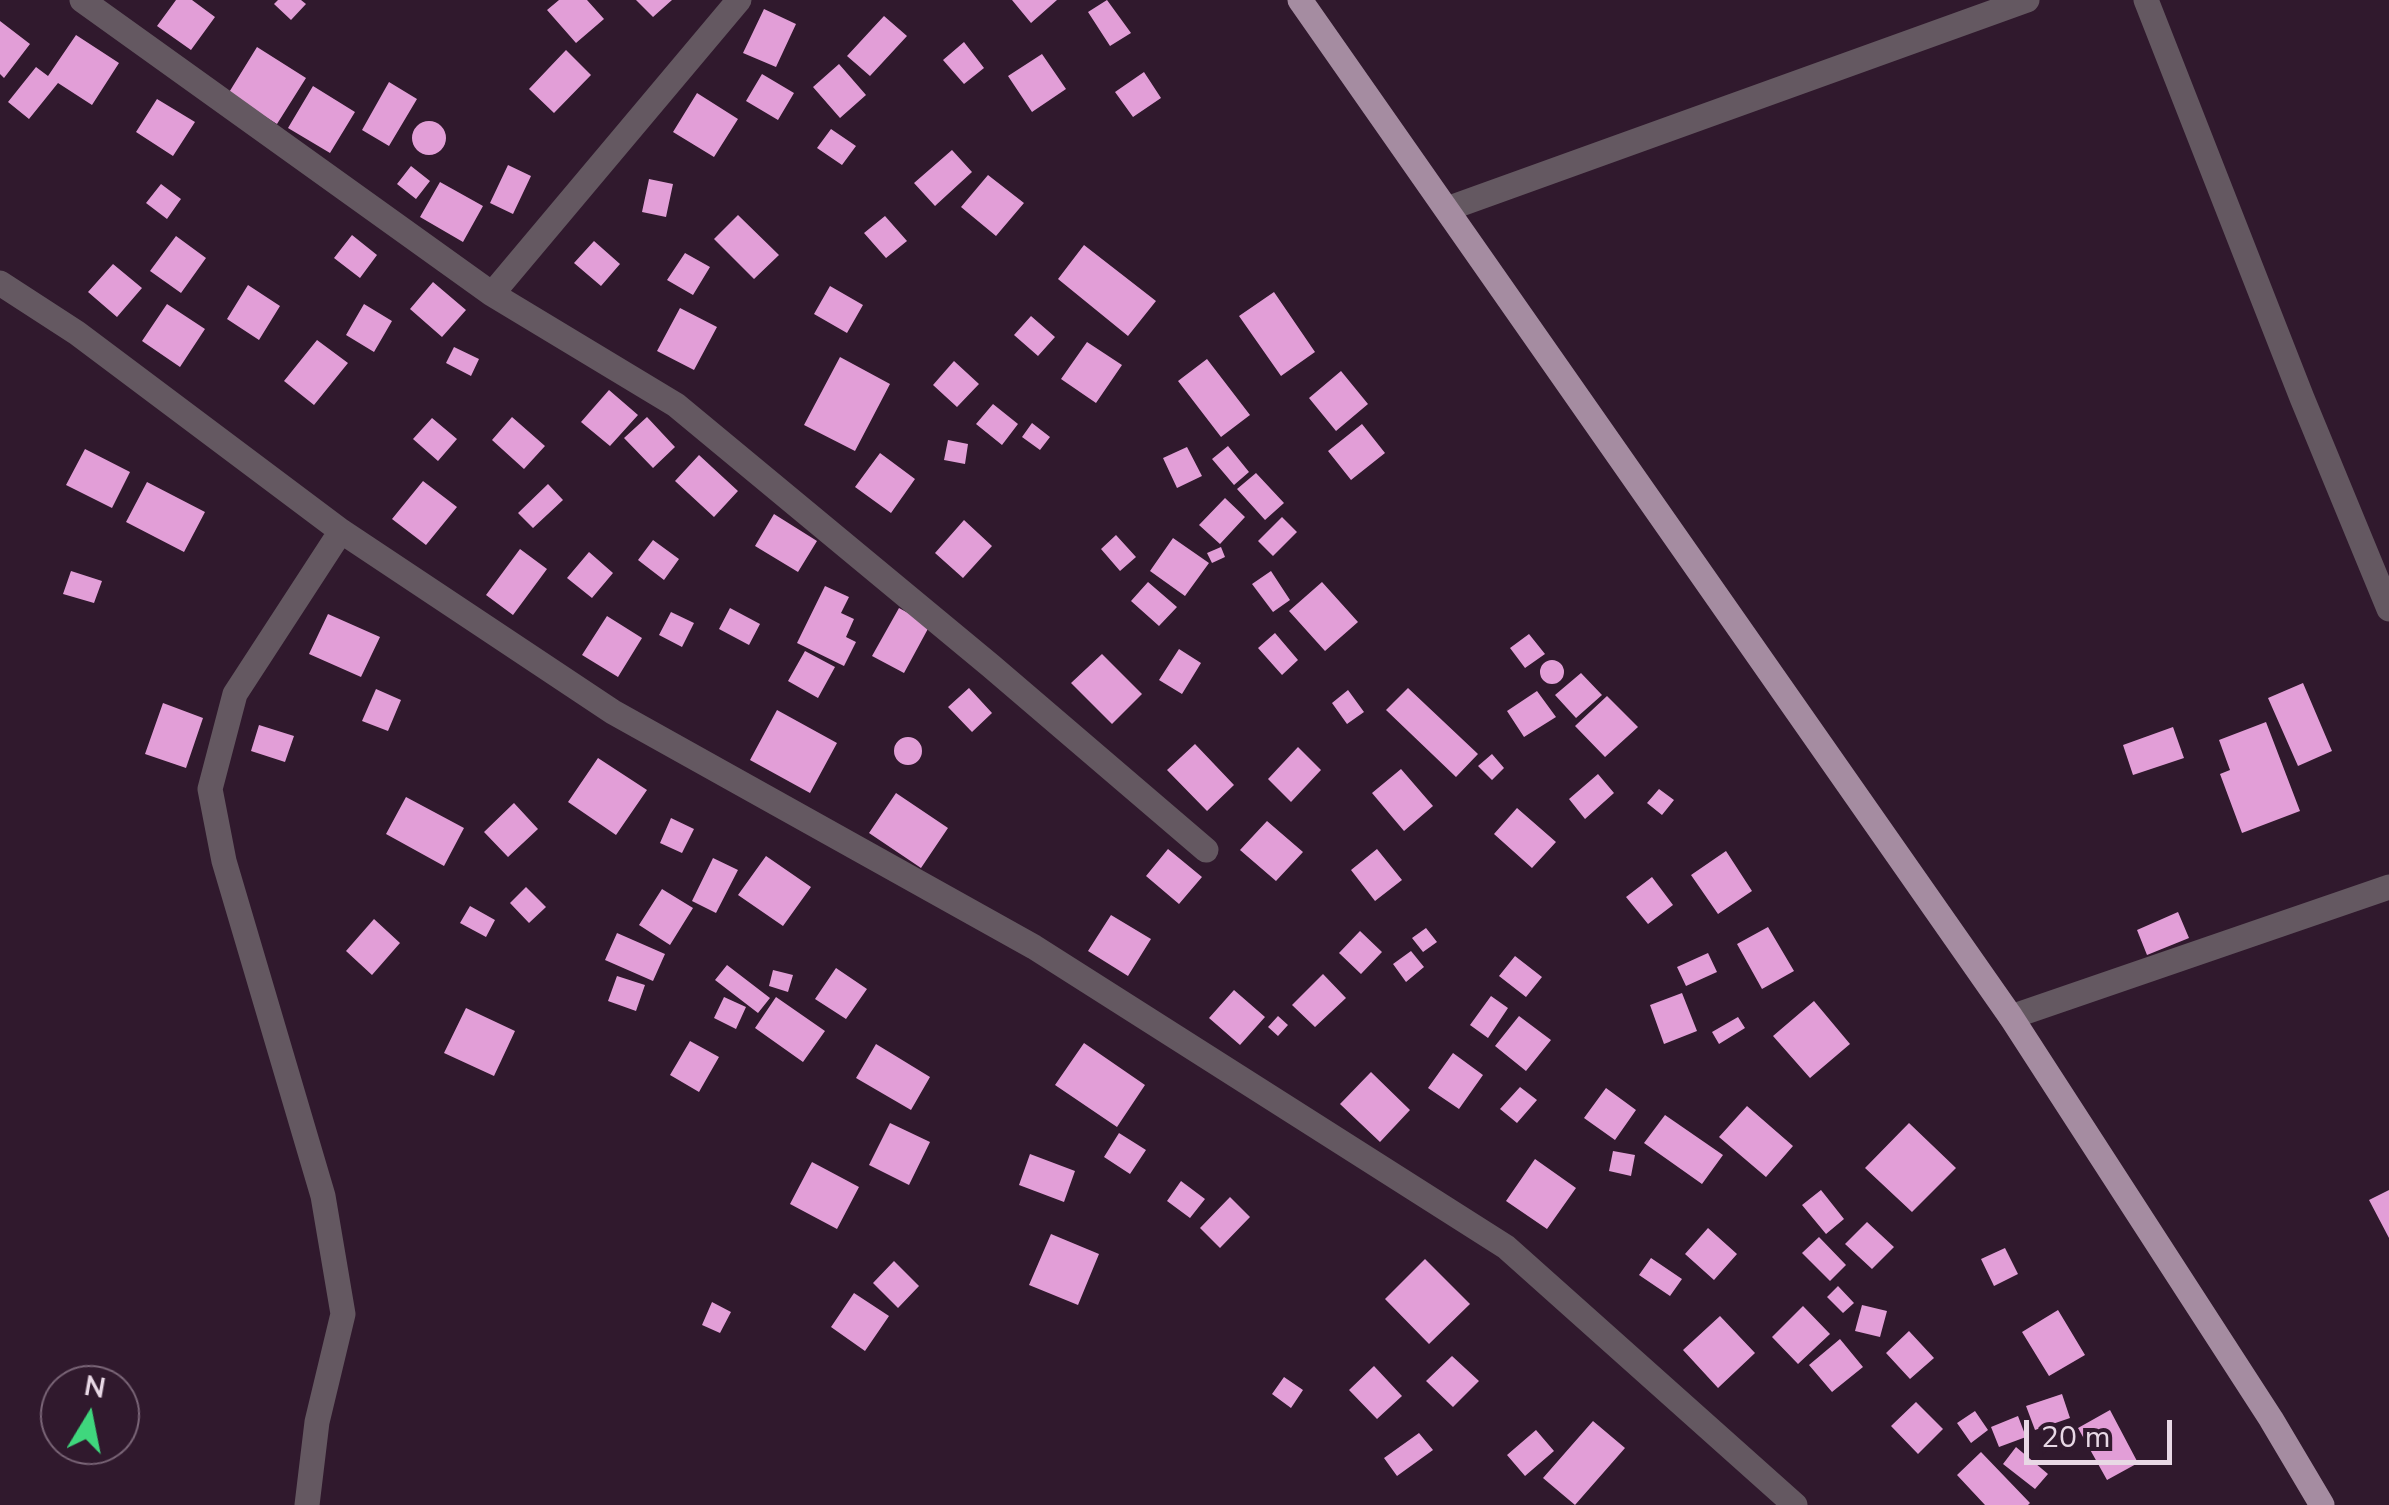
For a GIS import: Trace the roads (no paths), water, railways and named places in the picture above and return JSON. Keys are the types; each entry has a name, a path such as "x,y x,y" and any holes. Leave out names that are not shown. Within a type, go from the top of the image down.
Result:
{"main road":[{"path":"1300,0 2011,1017 2272,1418 2322,1505"}],"street":[{"path":"82,0 492,294 676,405 1206,850"},
{"path":"492,294 740,0"},
{"path":"1447,209 2027,0"},
{"path":"2146,0 2389,609"},
{"path":"0,283 77,333 341,531 613,712 1034,947 1506,1247 1795,1505"},
{"path":"306,1505 317,1422 343,1314 323,1196 224,860 210,789 236,694 341,531"},
{"path":"2011,1017 2389,887"}]}
